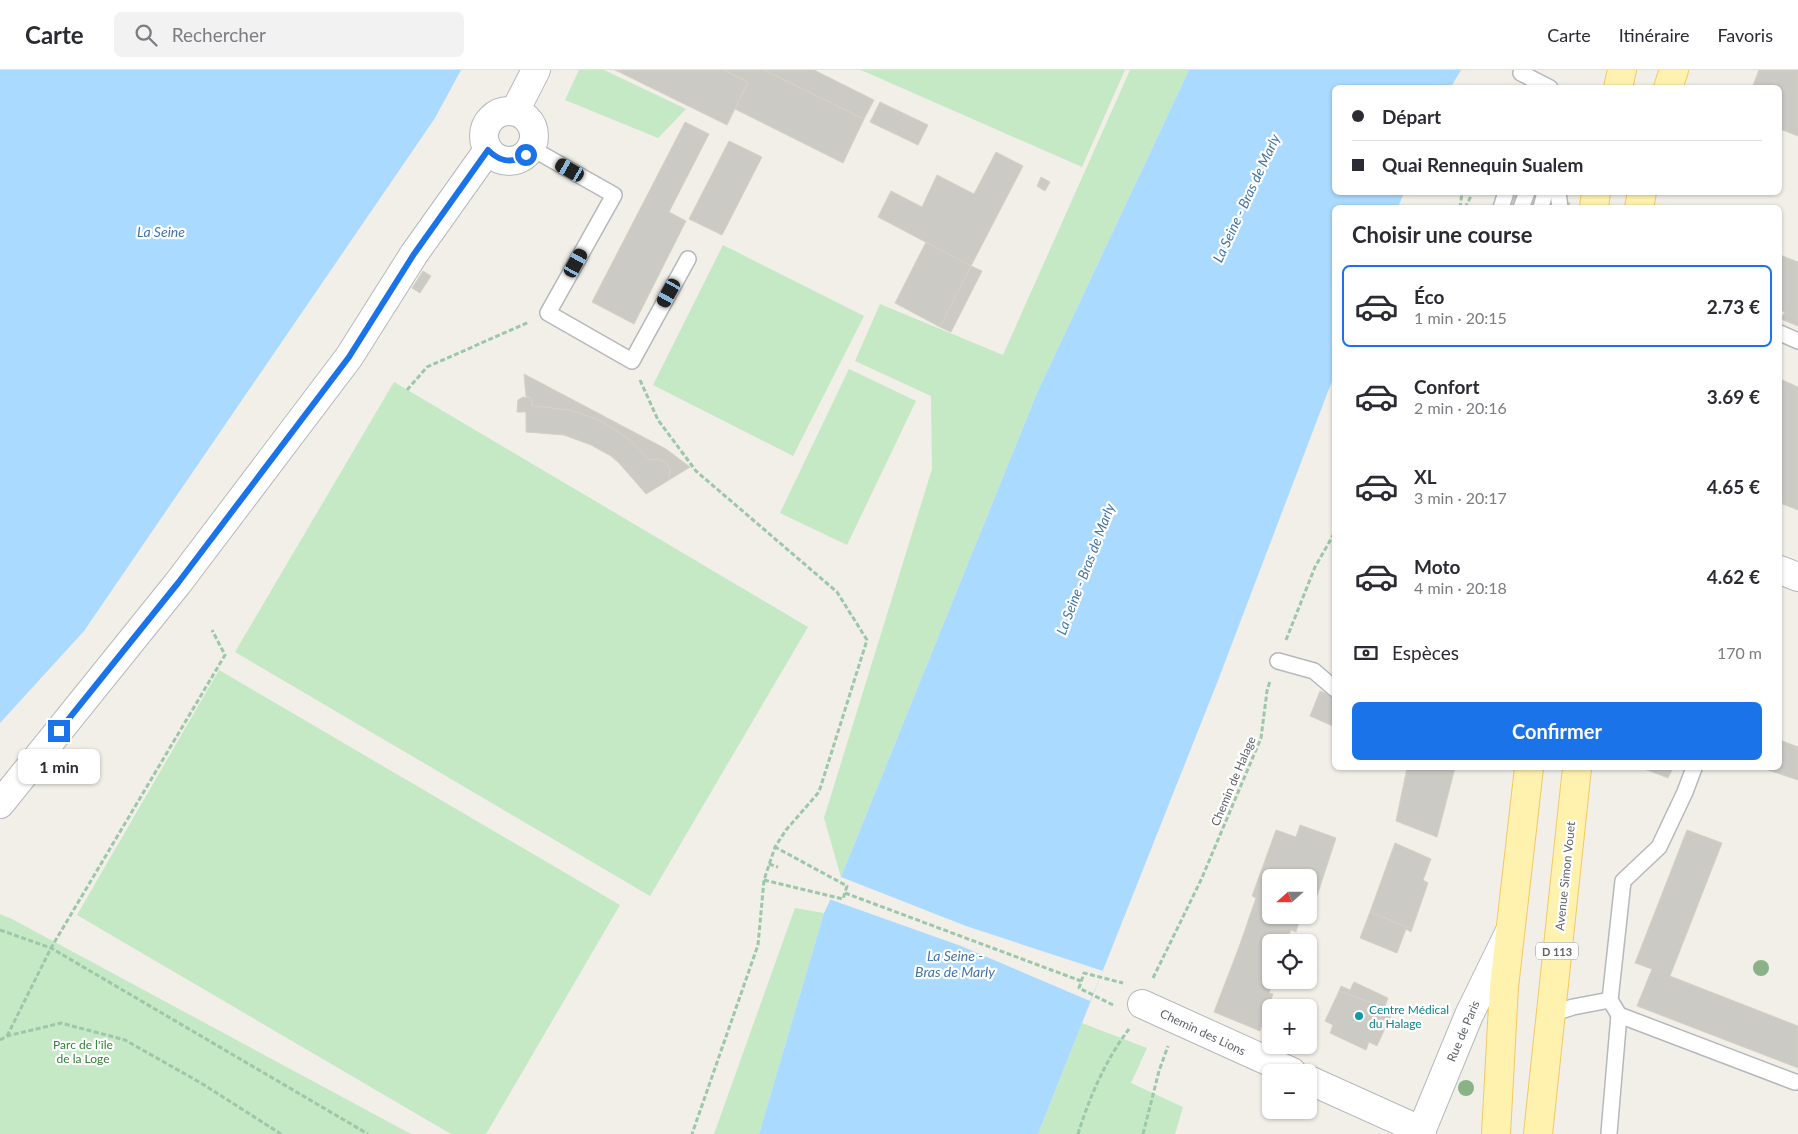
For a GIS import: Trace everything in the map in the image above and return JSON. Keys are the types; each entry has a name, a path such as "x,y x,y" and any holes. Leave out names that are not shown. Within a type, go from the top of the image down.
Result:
{"main road":[{"path":"1619,85 1622,70"},
{"path":"1669,85 1674,70"},
{"path":"1496,1134 1504,987 1529,770"},
{"name":"Avenue Simon Vouet","path":"1538,1134 1577,770"}],"street":[{"path":"515,111 536,70"},
{"path":"506,110 515,111 528,119 532,125 535,133 531,148 526,155 518,160 502,160 488,150 484,133 486,125 498,112 506,110"},
{"path":"0,804 178,583 349,357 414,254 488,150"},
{"path":"1782,571 1798,577"},
{"name":"Rue de Paris","path":"1421,1132 1469,1015 1511,930"},
{"name":"Chemin des Lions","path":"1130,1004 1273,1064"},
{"path":"1317,1084 1421,1132"}],"lane":[{"path":"1521,73 1544,85"},
{"path":"531,148 614,195 548,313 632,361 688,259"},
{"path":"1782,334 1798,340"},
{"path":"1278,661 1314,670 1332,685"},
{"path":"1609,1133 1619,1015 1610,1000 1624,881 1658,847 1685,792 1693,770"},
{"path":"1551,1014 1573,1007 1610,1000"},
{"path":"1619,1015 1795,1082"}],"path":[{"path":"407,390 427,367 548,313"},
{"path":"632,361 658,420 696,471 837,592 867,640 819,792 786,830 775,847 764,880 758,945 692,1134"},
{"name":"Chemin de Halage","path":"1078,1134 1084,1114 1122,1039 1130,1004 1201,880 1261,738 1267,692 1278,661 1315,567 1332,537"},
{"path":"7,1036 51,948 225,656 212,630"},
{"path":"764,880 843,899 845,893 847,886 775,847"},
{"path":"769,864 778,867"},
{"path":"845,893 1081,981"},
{"path":"0,930 51,948 368,1134"},
{"path":"1084,973 1130,1004 1079,988 1084,973"},
{"path":"0,1040 7,1036 61,1024 125,1040 201,1083 281,1134"},
{"path":"1143,1134 1159,1071 1168,1045 1162,1040"}],"green space":[{"path":"579,70 604,70 686,109 658,138 565,100"},
{"path":"861,70 1125,70 1082,167"},
{"path":"1130,70 1189,70 1037,393 841,877 824,818 932,469 931,396 855,361 880,304 1003,355"},
{"path":"723,245 864,316 793,456 653,385"},
{"path":"849,369 916,401 847,545 780,513"},
{"path":"394,382 808,627 650,896 235,652"},
{"path":"219,670 620,905 486,1134 451,1134 77,915"},
{"path":"795,908 824,913 759,1134 714,1134"},
{"name":"Parc de l'île de la Loge","path":"0,914 12,919 411,1134 0,1134"},
{"path":"1082,1023 1147,1048 1131,1083 1183,1107 1175,1134 1038,1134"}],"water":[{"name":"La Seine","path":"0,70 461,70 435,118 84,631 0,723"},
{"name":"La Seine - Bras de Marly","path":"1189,70 1461,70 1452,85 1332,85 1332,195 1403,195 1399,205 1332,205 1332,381 1217,683 1038,1134 759,1134 824,913 841,877 1037,393"}],"pier":[{"path":"841,877 966,926 1103,971 1090,1001 961,946 829,899"}],"building":[{"path":"615,70 724,70 748,82 727,125"},
{"path":"724,70 764,70 864,119 843,163 735,109 748,82"},
{"path":"764,70 814,70 874,100 864,119"},
{"path":"1759,70 1798,70 1798,136 1782,130 1782,85 1753,85"},
{"path":"880,102 928,125 918,145 870,122"},
{"path":"685,122 709,134 669,212 686,221 634,324 592,302"},
{"path":"729,141 762,157 722,235 689,219"},
{"path":"996,152 1023,166 971,266 878,217 891,191 922,207 937,175 974,194"},
{"path":"1041,177 1050,182 1045,191 1037,186"},
{"path":"1500,195 1547,195 1570,203 1569,205 1497,205"},
{"path":"926,242 971,266 940,327 895,303"},
{"path":"1782,256 1798,262 1798,326 1782,319 1785,312 1782,311"},
{"path":"971,266 982,271 951,332 940,327"},
{"path":"423,271 431,276 420,293 412,288"},
{"path":"524,374 666,449 690,467 669,480 670,471 667,463 658,459 650,460 630,440 601,421 570,410 532,406 531,398 526,396"},
{"path":"1782,380 1798,387 1798,510 1782,504"},
{"path":"523,397 531,398 532,406 570,410 601,421 630,440 650,460 658,459 667,463 670,471 669,480 646,494 619,463 611,456 591,445 564,435 526,432 526,412 517,412 518,400"},
{"path":"1320,691 1332,696 1332,726 1310,716"},
{"path":"1782,741 1798,747 1798,780 1768,770 1782,770"},
{"path":"1407,770 1454,770 1437,837 1396,821"},
{"path":"1647,770 1672,770 1668,778"},
{"path":"1300,825 1336,838 1318,893 1318,869 1262,869 1262,924 1298,924 1296,932 1291,930 1289,934 1262,934 1262,989 1270,989 1269,993 1273,994 1271,999 1262,999 1262,1025 1260,1031 1214,1012 1256,898 1252,896 1276,830 1296,837"},
{"path":"1687,830 1722,843 1670,976 1798,1026 1798,1068 1637,1006 1652,969 1635,963"},
{"path":"1395,843 1431,859 1423,880 1428,883 1412,929 1370,912"},
{"path":"1370,912 1412,929 1411,932 1406,929 1397,953 1360,938"},
{"path":"1354,982 1388,998 1385,1006 1393,1011 1339,991 1341,986 1350,990"},
{"name":"Centre Médical du Halage","path":"1339,991 1393,1011 1377,1046 1369,1042 1366,1050 1330,1033 1333,1025 1325,1021"}],"place":[{"name":"Centre Médical du Halage","path":"1359,1016"}],"route":[{"path":"59,731 178,583 349,357 414,254 488,150 502,160 518,160 526,155"}]}
